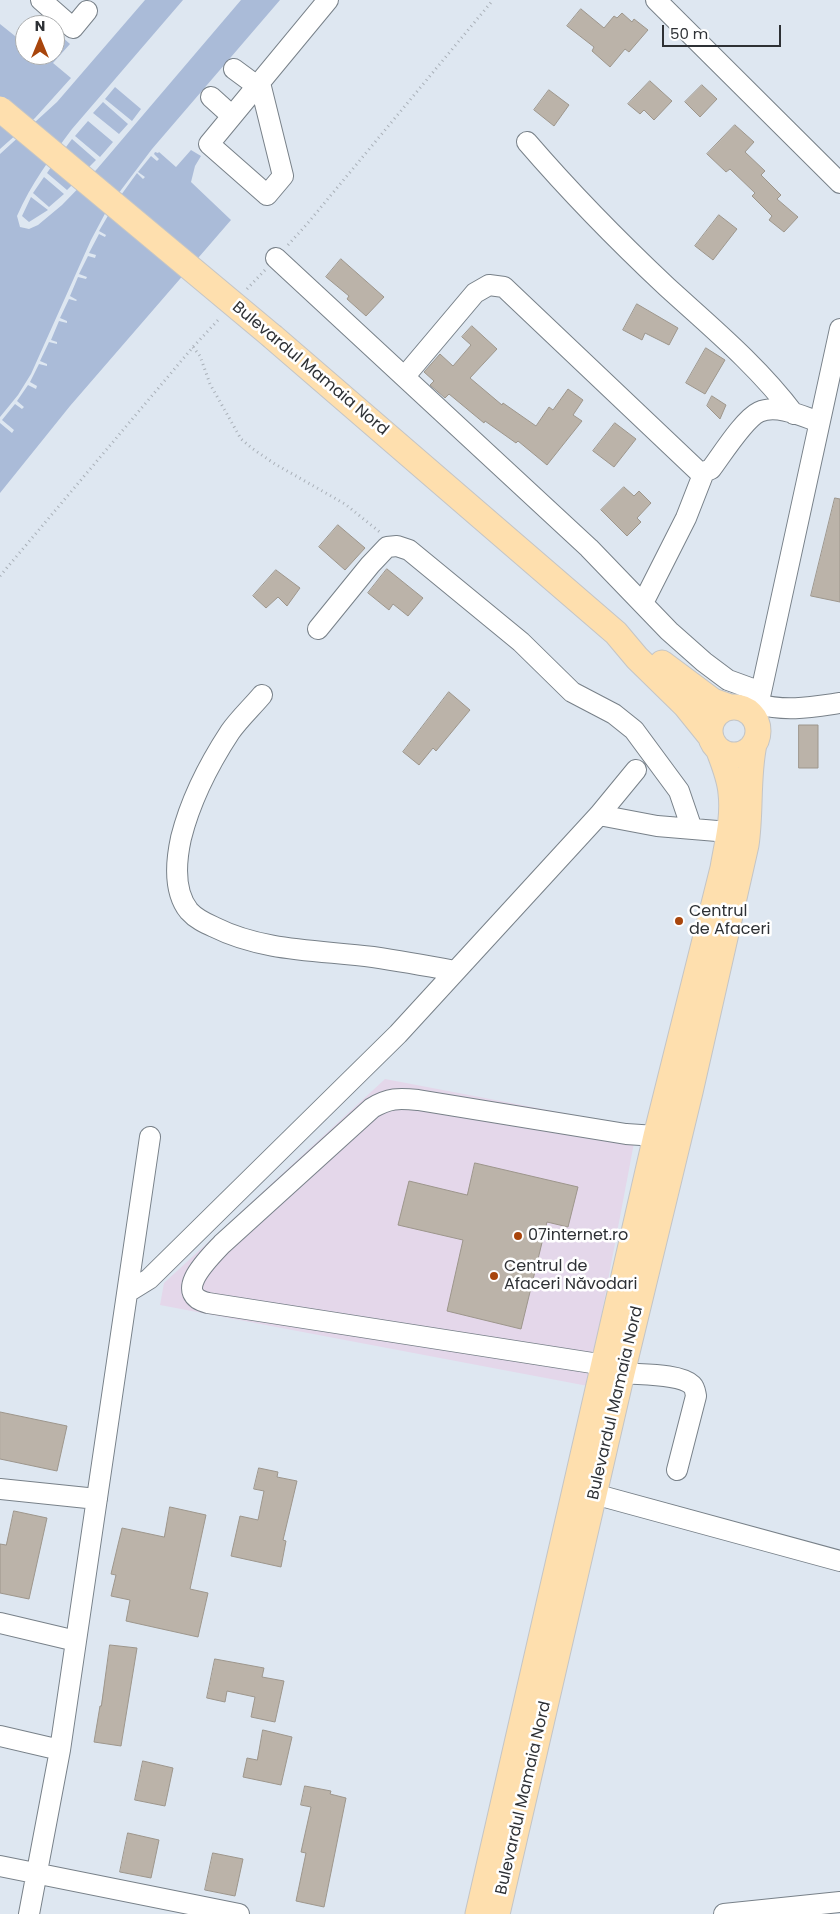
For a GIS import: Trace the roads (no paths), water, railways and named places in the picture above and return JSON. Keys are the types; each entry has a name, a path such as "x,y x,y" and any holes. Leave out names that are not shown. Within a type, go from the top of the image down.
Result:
{"main road":[{"name":"Bulevardul Mamaia Nord","path":"0,108 273,337 616,633 637,658 685,704 715,743 731,793 729,832 723,868 656,1136 613,1369 594,1494 497,1914"},
{"name":"Bulevardul Mamaia Nord","path":"616,633 644,648 713,701 750,705"},
{"path":"750,705 758,729 754,744 749,750 734,756 715,743 712,722 716,715 750,705"},
{"name":"Bulevardul Mamaia Nord","path":"478,1914 613,1369 690,1092 746,845 750,763 754,744"}],"street":[{"path":"41,0 73,28 87,11"},
{"path":"234,69 258,85 283,176 267,195 209,144 258,85 328,0"},
{"path":"656,0 840,183"},
{"path":"211,97 232,116"},
{"path":"527,142 562,183 645,266 769,382 794,414"},
{"path":"276,258 589,548 669,631 728,680 750,705 787,709 840,703"},
{"path":"405,376 475,293 489,285 504,286 698,471 704,472 712,469 745,424 759,412 775,410 819,422"},
{"path":"750,705 840,329"},
{"path":"643,603 686,518 704,472"},
{"path":"318,629 370,565 387,548 397,546 409,550 515,636 572,692 614,714 634,730 679,791 692,829"},
{"path":"262,695 231,731 212,763 184,826 179,848 177,871 180,893 189,910 199,920 227,934 255,943 308,952 372,957 455,971"},
{"path":"128,1292 149,1279 398,1034 599,815 636,770"},
{"path":"599,815 657,826 729,832"},
{"path":"656,1136 626,1134 418,1100 399,1098 385,1100 372,1108 222,1244 203,1265 195,1277 192,1289 193,1295 198,1301 208,1303 299,1316 684,1380 695,1389 696,1396 677,1470"},
{"path":"29,1914 60,1750 150,1136"},
{"path":"0,1489 97,1499"},
{"path":"594,1494 840,1561"},
{"path":"0,1623 76,1641"},
{"path":"0,1736 60,1750"},
{"path":"0,1866 239,1914"},
{"path":"724,1914 840,1902"}],"water":[{"path":"145,0 183,0 72,129 35,182 23,204 17,216 20,227 29,229 38,225 62,205 97,169 241,0 280,0 152,149 109,206 91,240 31,374 18,395 0,417 0,154 57,102"},
{"path":"0,24 15,36 15,65 55,65 71,78 35,118 0,149"},
{"path":"65,40 70,44 65,50"},
{"path":"115,87 141,109 132,121 105,99"},
{"path":"103,102 128,124 119,134 93,113"},
{"path":"88,121 113,142 100,157 75,136"},
{"path":"72,139 96,160 82,174 60,155"},
{"path":"191,150 201,156 195,166 191,182 231,220 70,406 0,493 0,423 12,433 14,430 2,420 15,404 22,409 24,407 17,401 28,385 36,389 37,386 30,382 39,364 47,366 47,364 40,361 49,342 57,344 57,342 51,340 59,321 67,323 67,321 60,318 69,299 77,300 70,296 78,277 86,279 87,277 79,274 88,256 95,258 96,255 89,253 99,234 105,237 106,235 99,231 116,202 137,173 143,179 145,177 138,172 151,156 157,161 159,159 154,154 155,152 159,152 176,167"},
{"path":"58,157 80,177 67,190 47,173"},
{"path":"44,177 64,194 49,207 33,193"},
{"path":"31,197 48,210 29,222 22,216"}],"place":[{"name":"Centrul de Afaceri","path":"679,921"},
{"name":"07internet.ro","path":"518,1236"},
{"name":"Centrul de Afaceri Năvodari","path":"494,1276"}]}
